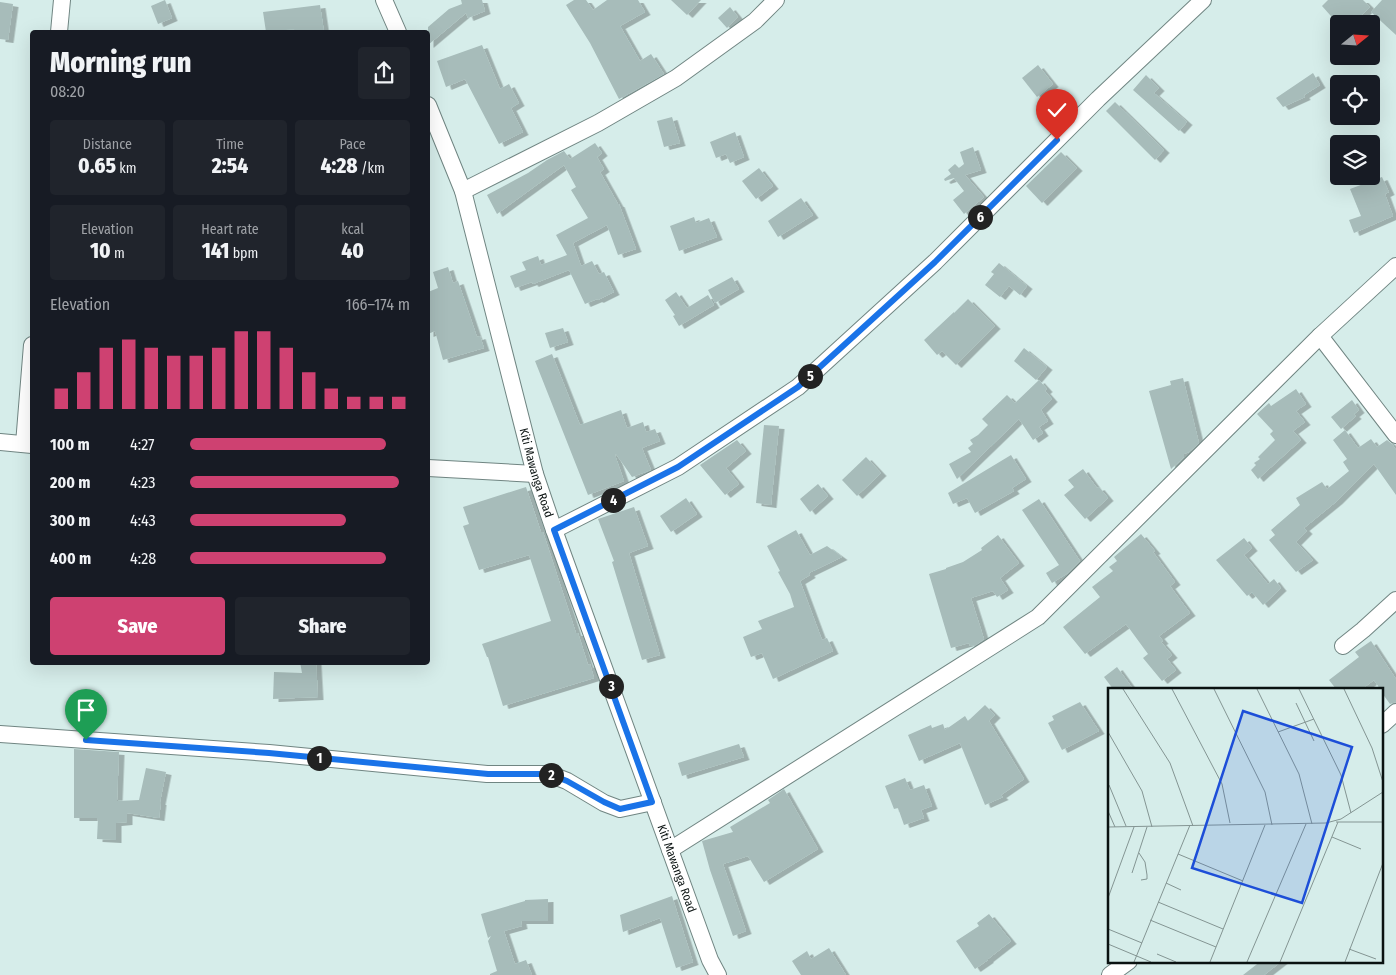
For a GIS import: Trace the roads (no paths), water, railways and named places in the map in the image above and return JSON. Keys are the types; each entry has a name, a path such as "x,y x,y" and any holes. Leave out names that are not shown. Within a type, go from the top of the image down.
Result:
{"street":[{"path":"59,30 62,0"},
{"path":"384,0 397,30"},
{"path":"463,191 598,123 676,78 755,21 776,0"},
{"path":"554,530 678,467 798,387 935,262 1098,99 1204,0"},
{"name":"Kiti Mawanga Road","path":"430,110 463,191 535,474 652,802 710,960 718,975"},
{"path":"670,850 1038,617 1320,336 1396,266"},
{"path":"1320,336 1396,435"},
{"path":"0,442 28,444 30,394"},
{"path":"430,468 535,474"},
{"path":"1343,646 1396,600"},
{"path":"1384,723 1396,712"},
{"path":"0,734 269,753 488,774 549,774 567,781 620,809 652,802"},
{"path":"1110,975 1128,962"}]}
